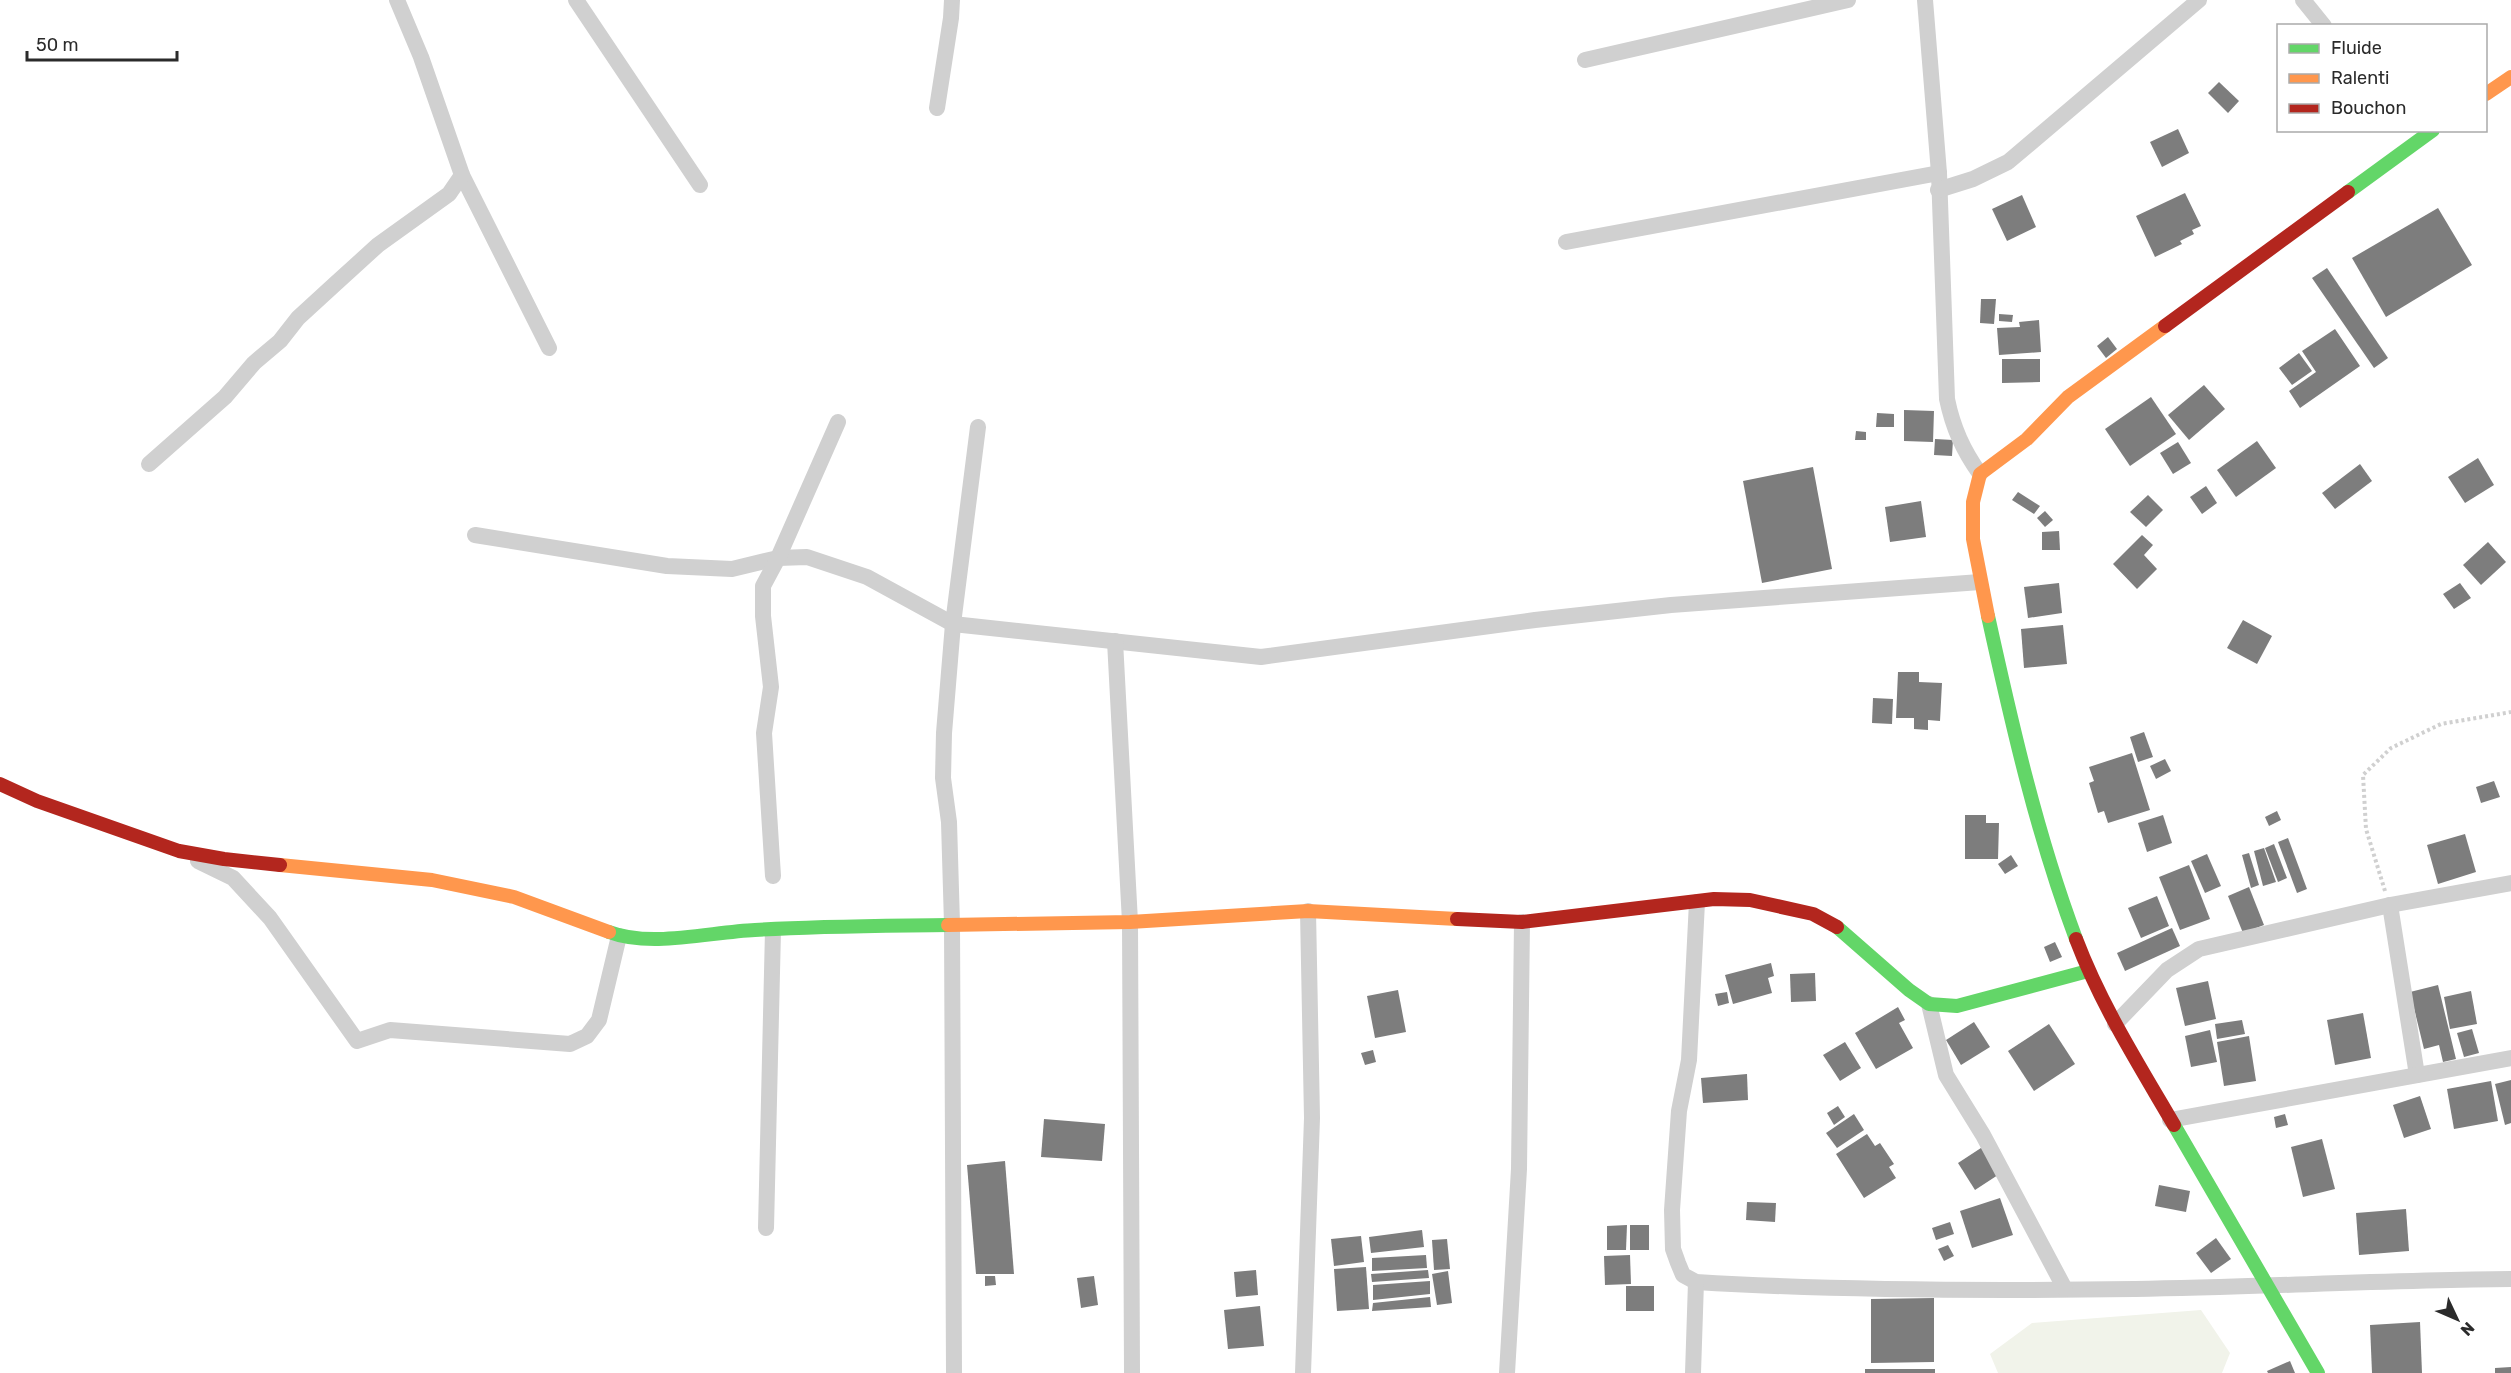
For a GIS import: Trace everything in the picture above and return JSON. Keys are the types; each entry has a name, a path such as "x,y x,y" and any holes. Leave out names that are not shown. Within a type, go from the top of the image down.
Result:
{"street":[{"path":"397,0 421,57 462,175 549,348"},
{"path":"576,0 700,185"},
{"path":"937,108 952,0"},
{"path":"1586,60 1848,0"},
{"path":"1925,0 1939,182 1947,399 1952,424 1959,441 1980,474"},
{"path":"1566,243 1939,182 1973,179 2008,162 2199,0"},
{"path":"2303,0 2322,24"},
{"path":"2487,93 2511,77"},
{"path":"2318,1373 2269,1284 2115,1024 2088,970 2065,910 2014,732 1980,582 1973,539 1973,502 1980,474 2027,439 2068,396 2413,136"},
{"path":"149,464 225,398 254,363 280,341 298,318 378,245 449,195 462,175"},
{"path":"773,876 765,733 771,687 763,616 764,586 838,422"},
{"path":"954,1373 952,924 949,822 943,778 944,733 953,624 978,427"},
{"path":"475,535 667,566 732,569 778,558 807,557 867,577 953,624 1262,657 1535,620 1671,605 1980,582"},
{"path":"1115,641 1130,922 1132,1373"},
{"path":"0,784 47,804 179,851 233,878 270,918 357,1041 390,1030 570,1044 587,1036 599,1020 619,936"},
{"path":"179,851 224,859 432,880 514,897 619,936 652,939 773,930 952,924 1130,922 1308,911 1522,922 1714,899 1750,900 1813,914 1836,925 1909,990 1929,1004 1958,1006 2088,970"},
{"path":"2115,1024 2167,970 2199,949 2390,905 2511,883"},
{"path":"1697,902 1689,1060 1679,1111 1672,1210 1673,1249 1677,1263 1683,1275 1696,1282 1816,1289 2065,1289 2333,1284 2408,1280 2511,1280"},
{"path":"2390,905 2416,1075"},
{"path":"1303,1373 1312,1118 1308,911"},
{"path":"1507,1373 1518,1169 1522,922"},
{"path":"766,1228 773,930"},
{"path":"1929,1004 1946,1075 1983,1135 2065,1289"},
{"path":"2170,1120 2511,1058"},
{"path":"1693,1373 1696,1282"}],"path":[{"path":"2390,905 2366,829 2363,775 2391,748 2441,724 2511,712"}],"shaded area":[{"path":"2201,1310 2230,1353 2222,1373 1998,1373 1990,1354 2032,1323"}],"building":[{"path":"2219,82 2239,101 2228,113 2208,93"},
{"path":"2178,129 2189,153 2162,167 2150,142"},
{"path":"2185,193 2201,226 2192,230 2194,234 2180,241 2182,244 2155,257 2136,216"},
{"path":"2022,195 2036,227 2007,241 1992,209"},
{"path":"2438,208 2472,265 2386,317 2352,258"},
{"path":"2327,268 2388,358 2374,368 2312,278"},
{"path":"1981,299 1996,299 1994,324 1980,323"},
{"path":"1999,314 2013,315 2012,322 1999,321"},
{"path":"2039,320 2041,352 1999,355 1997,328 2020,327 2019,322"},
{"path":"2335,329 2360,366 2300,408 2289,391 2316,372 2302,351"},
{"path":"2108,337 2117,349 2106,358 2097,346"},
{"path":"2299,353 2312,371 2292,385 2279,368"},
{"path":"2002,359 2040,359 2040,382 2002,383"},
{"path":"2204,385 2225,409 2189,440 2168,415"},
{"path":"2151,397 2176,434 2130,466 2105,429"},
{"path":"1904,410 1934,411 1933,442 1904,441"},
{"path":"1877,413 1894,414 1894,427 1876,427"},
{"path":"1856,431 1866,432 1866,440 1855,440"},
{"path":"1935,439 1953,440 1952,456 1934,455"},
{"path":"2257,441 2276,468 2236,497 2217,470"},
{"path":"2178,442 2191,463 2173,474 2160,453"},
{"path":"2478,458 2494,485 2465,503 2448,477"},
{"path":"2360,464 2372,481 2335,509 2322,493"},
{"path":"1813,467 1832,569 1762,583 1743,481"},
{"path":"2206,486 2217,503 2202,514 2190,497"},
{"path":"2018,492 2040,506 2034,514 2012,500"},
{"path":"2148,495 2163,510 2146,527 2130,512"},
{"path":"1921,501 1926,537 1890,542 1885,507"},
{"path":"2045,511 2053,520 2045,527 2037,518"},
{"path":"2059,531 2060,550 2042,550 2042,532"},
{"path":"2142,535 2153,545 2144,555 2157,569 2137,589 2113,564"},
{"path":"2488,542 2506,562 2481,585 2463,565"},
{"path":"2059,583 2062,613 2028,618 2024,587"},
{"path":"2460,583 2471,598 2454,609 2443,594"},
{"path":"2243,620 2272,636 2257,664 2227,648"},
{"path":"2063,625 2067,664 2024,668 2021,629"},
{"path":"1898,672 1919,672 1919,682 1942,683 1940,721 1928,720 1928,730 1914,729 1914,718 1896,718"},
{"path":"1873,698 1893,699 1892,724 1872,723"},
{"path":"2144,732 2153,757 2138,762 2130,737"},
{"path":"2132,753 2150,810 2108,823 2104,811 2098,813 2089,783 2094,781 2089,767"},
{"path":"2165,759 2171,771 2156,779 2150,766"},
{"path":"2494,781 2500,797 2481,803 2476,787"},
{"path":"2277,811 2281,820 2269,826 2265,817"},
{"path":"1965,815 1986,815 1986,823 1999,823 1998,859 1965,859"},
{"path":"2163,815 2172,843 2147,852 2138,823"},
{"path":"2465,834 2476,872 2438,884 2427,845"},
{"path":"2288,838 2307,889 2297,893 2278,842"},
{"path":"2274,844 2287,878 2278,882 2265,848"},
{"path":"2264,848 2276,882 2263,886 2254,851"},
{"path":"2249,853 2259,885 2251,888 2242,855"},
{"path":"2207,854 2221,886 2205,893 2191,861"},
{"path":"2011,855 2018,866 2005,874 1998,864"},
{"path":"2189,865 2210,919 2180,930 2159,877"},
{"path":"2249,887 2264,925 2243,933 2228,896"},
{"path":"2157,896 2169,926 2141,938 2128,908"},
{"path":"2172,928 2180,946 2125,971 2117,953"},
{"path":"2055,942 2062,957 2050,962 2044,947"},
{"path":"1771,963 1774,976 1768,978 1772,993 1733,1004 1725,975"},
{"path":"1815,973 1816,1001 1791,1002 1790,974"},
{"path":"2208,981 2216,1019 2185,1026 2176,988"},
{"path":"2438,985 2456,1059 2443,1062 2439,1045 2424,1049 2410,992"},
{"path":"1398,990 1406,1032 1375,1038 1367,996"},
{"path":"2471,991 2477,1024 2450,1029 2444,997"},
{"path":"1727,992 1729,1003 1718,1006 1715,994"},
{"path":"1898,1007 1905,1020 1899,1023 1913,1048 1876,1069 1855,1033"},
{"path":"2363,1013 2371,1058 2335,1065 2327,1020"},
{"path":"2242,1020 2245,1034 2217,1039 2215,1024"},
{"path":"1974,1022 1990,1047 1961,1065 1946,1040"},
{"path":"2049,1024 2075,1064 2034,1091 2008,1051"},
{"path":"2472,1029 2479,1053 2464,1057 2457,1033"},
{"path":"2210,1030 2217,1062 2191,1067 2185,1036"},
{"path":"2249,1036 2256,1081 2224,1086 2217,1042"},
{"path":"1845,1042 1861,1068 1840,1081 1823,1055"},
{"path":"1373,1050 1376,1062 1365,1065 1361,1053"},
{"path":"1747,1074 1748,1100 1703,1103 1701,1078"},
{"path":"2511,1080 2511,1123 2505,1125 2495,1084"},
{"path":"2491,1081 2498,1121 2454,1129 2447,1089"},
{"path":"2420,1096 2431,1129 2404,1138 2393,1105"},
{"path":"1838,1106 1845,1117 1834,1125 1827,1113"},
{"path":"1854,1114 1864,1130 1837,1148 1826,1133"},
{"path":"2285,1114 2288,1125 2276,1128 2274,1117"},
{"path":"1044,1119 1105,1124 1102,1161 1041,1157"},
{"path":"1867,1134 1875,1146 1880,1143 1894,1164 1889,1167 1896,1178 1864,1198 1836,1154"},
{"path":"2322,1139 2335,1189 2303,1197 2291,1147"},
{"path":"1984,1146 2001,1173 1975,1190 1958,1163"},
{"path":"1005,1161 1014,1274 976,1274 967,1165"},
{"path":"2159,1185 2190,1191 2186,1212 2155,1206"},
{"path":"2000,1198 2013,1235 1972,1248 1960,1211"},
{"path":"1747,1202 1776,1203 1775,1222 1746,1220"},
{"path":"2406,1209 2409,1251 2359,1255 2356,1213"},
{"path":"1950,1222 1954,1234 1936,1240 1932,1228"},
{"path":"1627,1225 1626,1250 1607,1250 1607,1226"},
{"path":"1630,1225 1649,1225 1649,1250 1630,1250"},
{"path":"1422,1230 1424,1247 1371,1253 1369,1237"},
{"path":"1361,1236 1364,1262 1334,1266 1331,1239"},
{"path":"2216,1238 2231,1259 2211,1273 2196,1253"},
{"path":"1447,1239 1450,1269 1434,1270 1432,1240"},
{"path":"1948,1245 1954,1256 1944,1261 1938,1249"},
{"path":"1426,1255 1427,1268 1372,1271 1372,1258"},
{"path":"1630,1255 1631,1284 1605,1285 1604,1256"},
{"path":"1366,1267 1369,1309 1337,1311 1334,1269"},
{"path":"1256,1270 1258,1295 1236,1297 1234,1272"},
{"path":"1428,1270 1429,1278 1372,1282 1371,1274"},
{"path":"1448,1271 1452,1303 1437,1305 1432,1274"},
{"path":"985,1276 995,1276 996,1285 985,1286"},
{"path":"1094,1276 1098,1305 1081,1308 1077,1278"},
{"path":"1430,1281 1430,1294 1373,1300 1373,1285"},
{"path":"1626,1286 1654,1286 1654,1311 1626,1311"},
{"path":"1430,1297 1431,1307 1372,1311 1373,1303"},
{"path":"1934,1298 1934,1362 1871,1363 1871,1299"},
{"path":"1260,1306 1264,1346 1228,1349 1224,1310"},
{"path":"2420,1322 2422,1373 2372,1373 2370,1325"},
{"path":"2290,1361 2295,1373 2268,1373 2267,1371"},
{"path":"2511,1367 2511,1373 2495,1373 2495,1368"},
{"path":"1865,1369 1935,1369 1935,1373 1865,1373"}],"traffic: fast":[{"path":"2348,192 2430,132"},
{"path":"1988,616 2037,820 2076,939"},
{"path":"609,932 625,937 662,939 738,931 948,925"},
{"path":"1837,927 1909,990 1929,1004 1957,1006 2088,971"},
{"path":"2174,1125 2318,1373"}],"traffic: slow":[{"path":"2487,93 2511,77"},
{"path":"1988,616 1973,539 1973,502 1980,474 2027,439 2068,397 2165,326"},
{"path":"280,865 432,880 514,897 609,932"},
{"path":"948,925 1130,922 1308,911 1457,919"}],"traffic: jam":[{"path":"2165,326 2348,192"},
{"path":"0,784 37,801 179,851 280,865"},
{"path":"1457,919 1522,922 1714,899 1750,900 1813,914 1837,927"},
{"path":"2076,939 2109,1011 2174,1125"}]}
